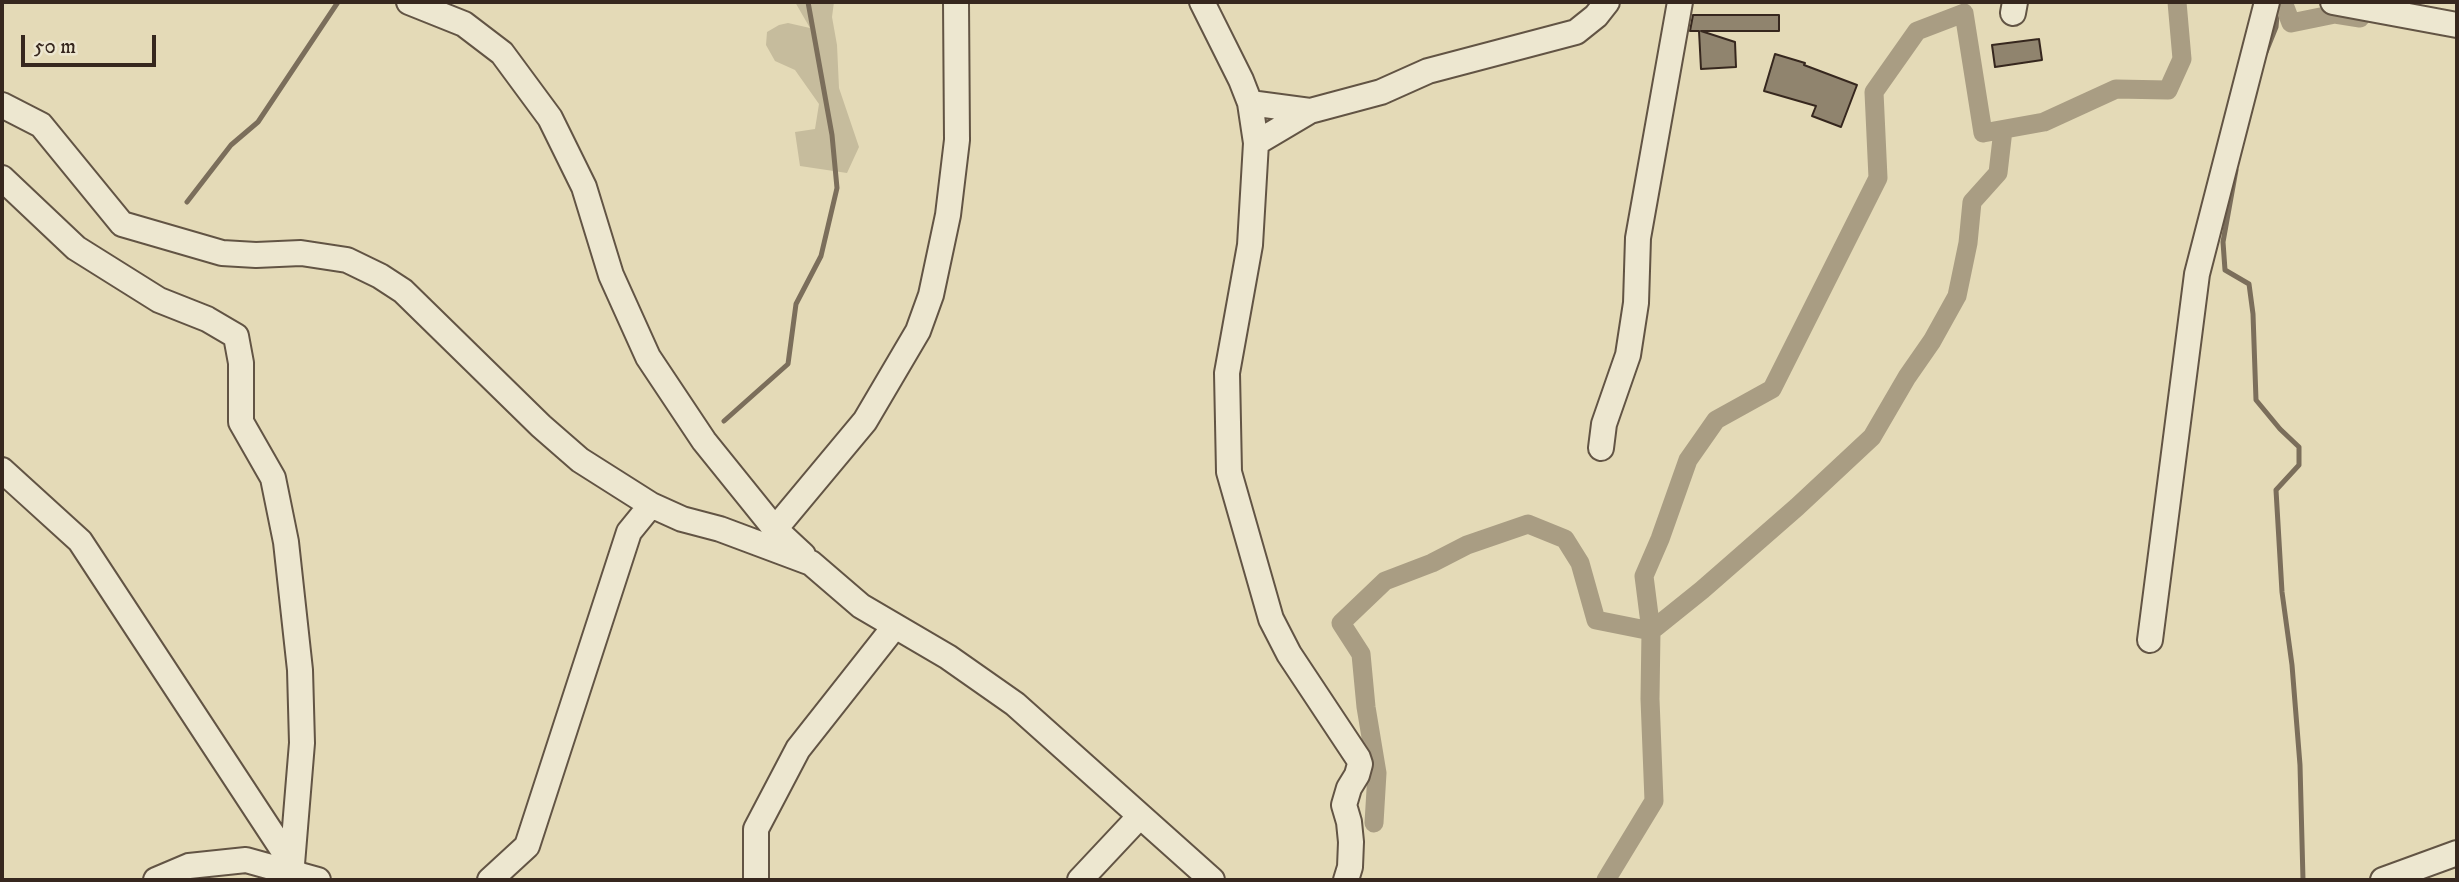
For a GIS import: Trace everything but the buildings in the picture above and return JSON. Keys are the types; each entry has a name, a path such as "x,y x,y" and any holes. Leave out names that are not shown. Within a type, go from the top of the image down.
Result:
{"street":[{"path":"409,2 464,24 502,53 550,118 584,187 611,275 648,357 704,441 775,529 861,606 948,657 1015,704 1212,880"},
{"path":"775,529 865,421 918,331 931,295 948,215 957,140 956,2"},
{"path":"1202,2 1250,103 1256,143 1250,245 1227,373 1229,472 1271,619 1289,654 1360,764 1344,805 1351,842 1350,867 1346,880"},
{"path":"1256,143 1310,111 1381,92 1428,71 1576,32 1596,16 1607,2"},
{"path":"1601,448 1604,424 1628,355 1636,303 1638,238 1680,2"},
{"path":"2150,640 2197,274 2267,2"},
{"path":"2333,2 2457,24"},
{"path":"1250,103 1310,111"},
{"path":"2,105 41,125 122,224 222,253 301,253 347,260 380,276 403,291 541,426 580,460 651,505 682,519 720,529 811,563"},
{"path":"2,178 76,248 159,300 207,319 236,336 241,363 241,422 273,478 286,542 300,670 302,873"},
{"path":"2,470 80,541 302,873"},
{"path":"720,529 746,493"},
{"path":"490,880 527,846 629,532 651,505"},
{"path":"756,880 756,829 798,749 895,626"},
{"path":"1080,880 1140,816"},
{"path":"2383,880 2457,853"},
{"path":"156,880 189,866 246,860 302,873"}],"shaded area":[{"path":"795,2 834,2 832,17 837,45 839,88 859,147 847,173 800,166 795,132 815,129 819,104 795,70 775,61 766,45 767,32 779,25 788,23 810,28"}],"waterway":[{"path":"187,202 231,145 258,122 338,2"},
{"path":"724,421 788,364 796,304 821,256 837,188 832,135 808,2"},
{"path":"1606,880 1654,801 1650,699 1651,631 1644,576 1688,460 1716,420 1772,389 1878,178 1874,92 1917,31 1964,13 1983,133 2044,122 2116,89 2168,90 2182,59 2177,2"},
{"path":"2283,2 2291,23 2335,14 2360,18"},
{"path":"2266,52 2276,27 2278,4"},
{"path":"1374,823 1377,773 1366,707 1361,654 1341,623 1385,581 1432,563 1467,545 1528,524 1565,539 1580,563 1596,620 1651,631 1797,507 1872,437 1957,296 1968,243 1972,202 1998,173 2003,130"},
{"path":"2236,170 2223,242 2225,270 2249,284 2253,314 2256,400 2299,447 2299,465 2276,490 2282,592 2292,665 2300,765 2303,880"}]}
